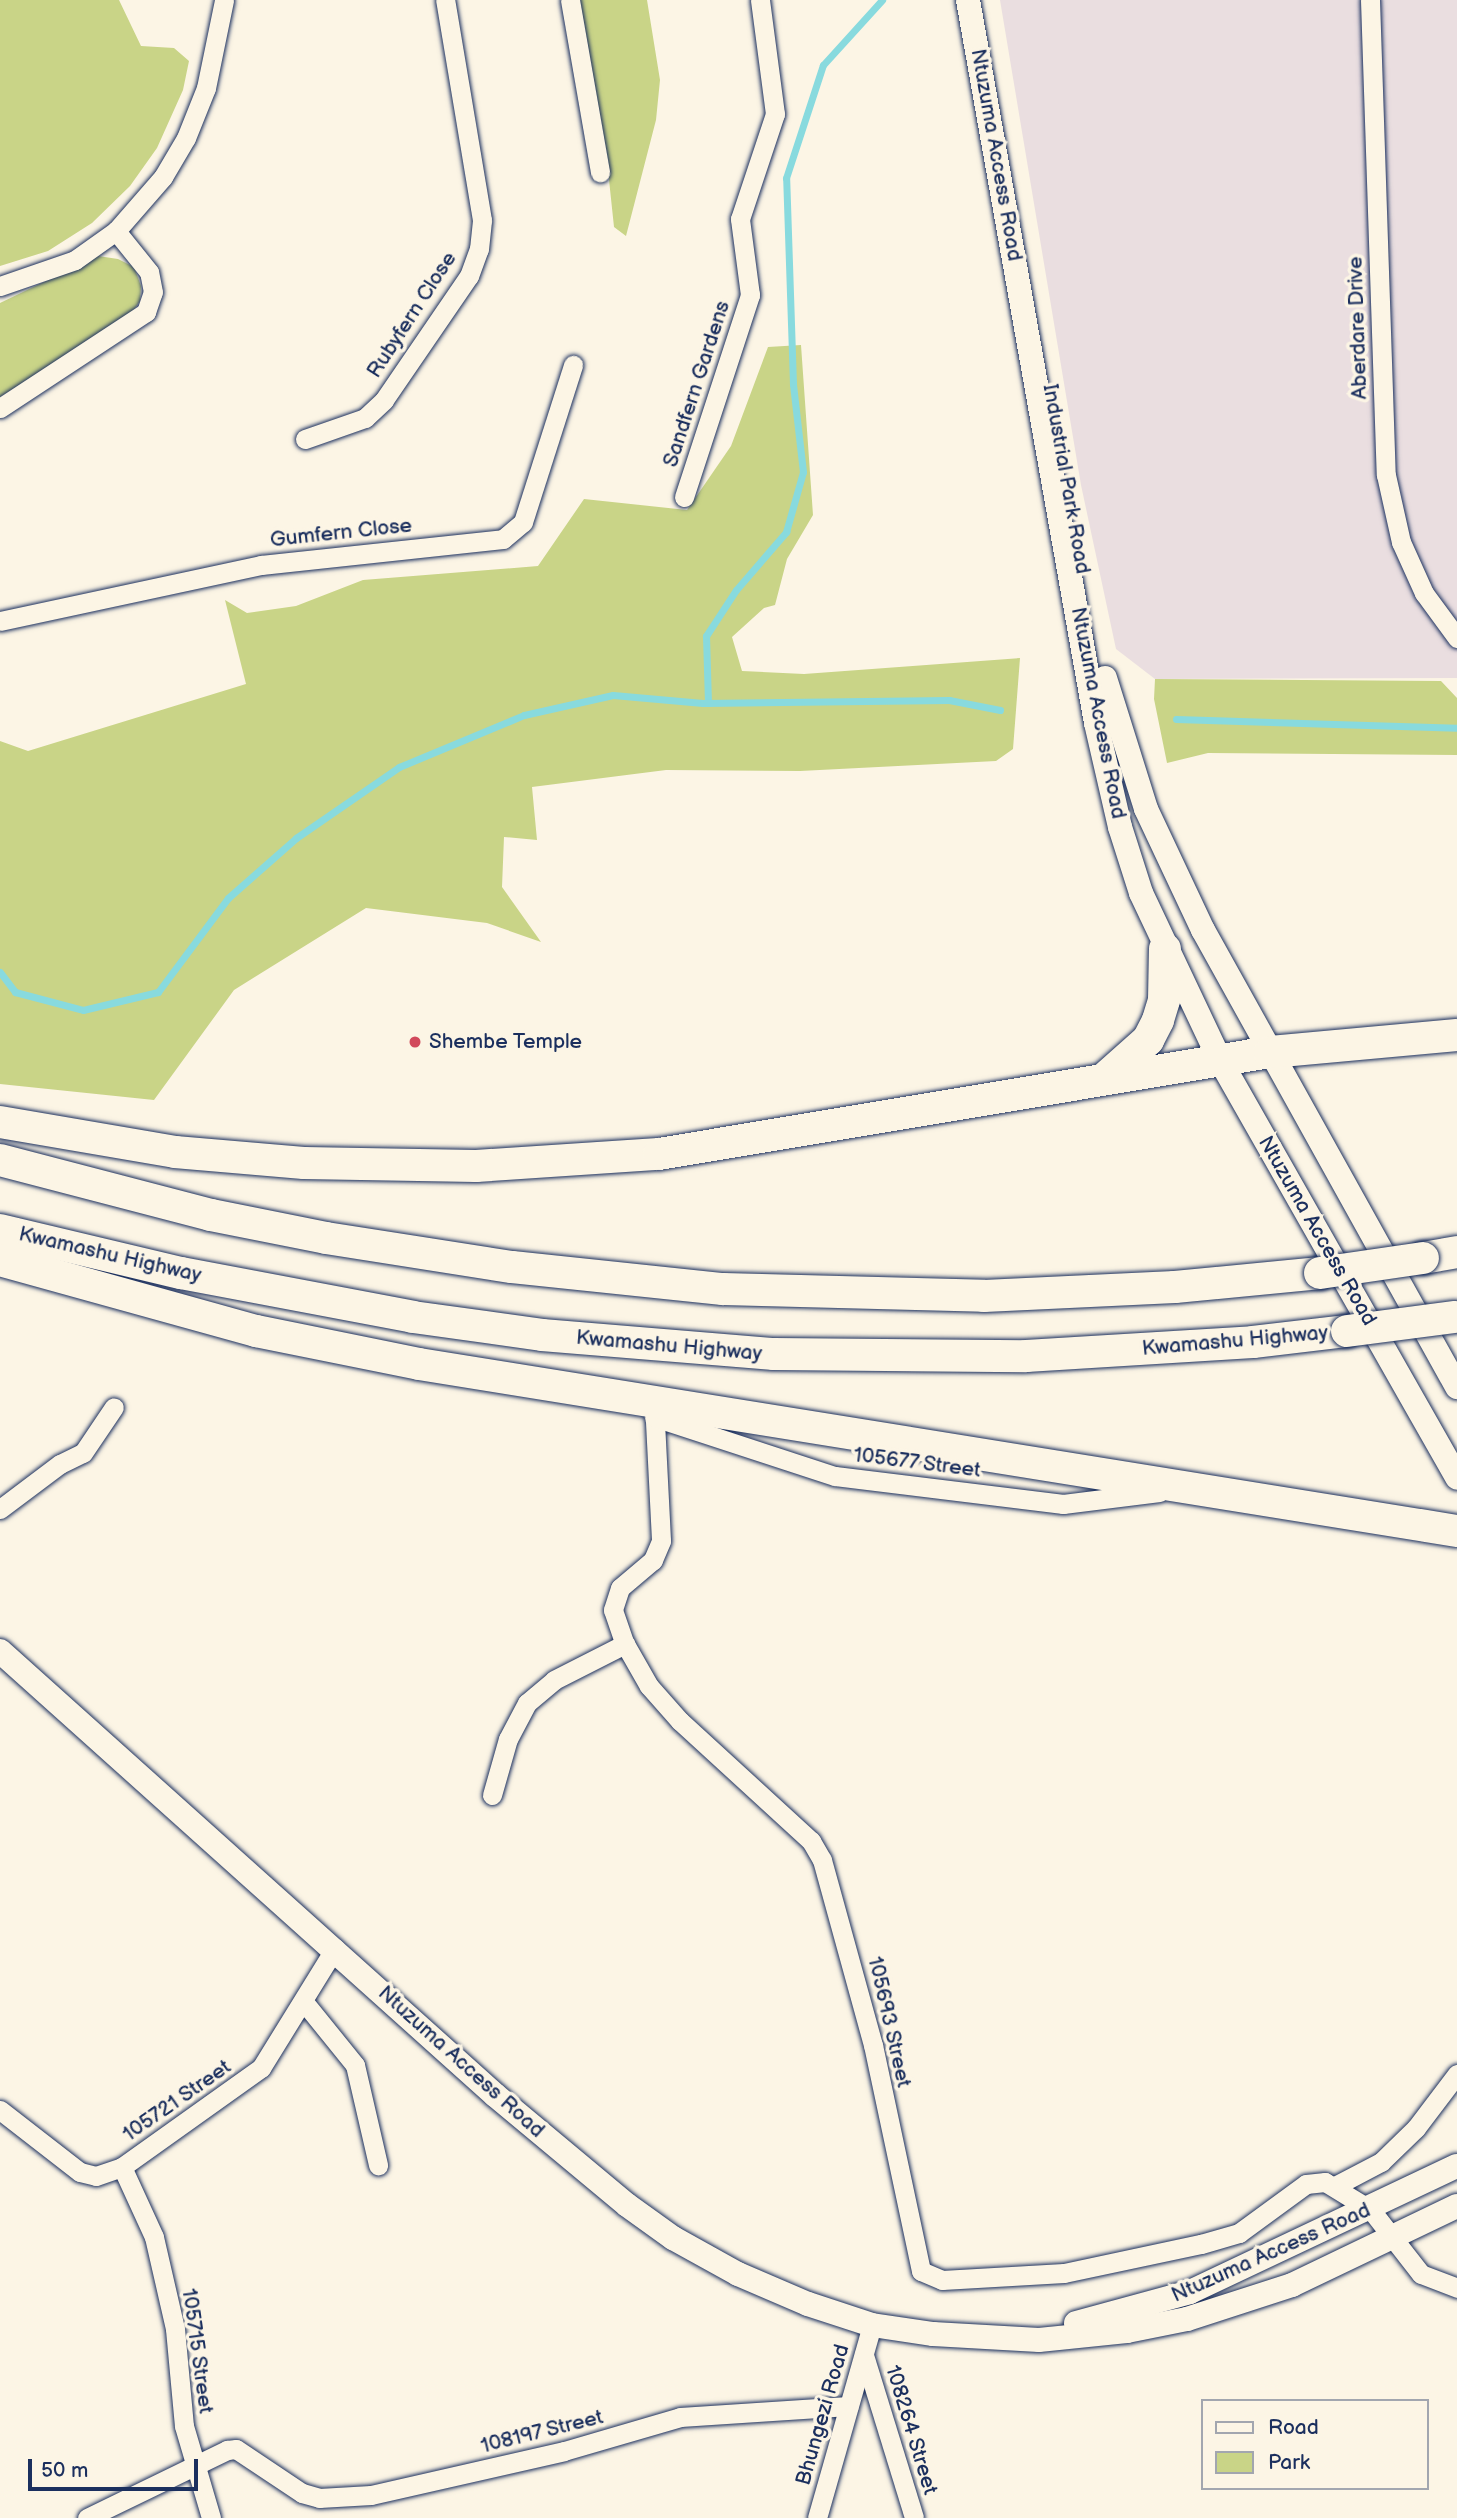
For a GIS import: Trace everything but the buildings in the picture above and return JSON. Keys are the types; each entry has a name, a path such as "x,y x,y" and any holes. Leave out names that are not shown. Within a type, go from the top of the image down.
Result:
{"main road":[{"path":"1103,1080 1148,1040 1158,1020 1165,949"},
{"path":"0,1122 188,1153 303,1163 476,1166 659,1154 1270,1052 1457,1035"},
{"path":"0,1160 211,1215 326,1238 512,1267 723,1289 984,1297 1175,1287 1320,1273 1457,1252"},
{"name":"Kwamashu Highway","path":"0,1230 181,1273 413,1317 542,1335 774,1354 1026,1356 1347,1331 1456,1317"},
{"path":"0,1260 256,1331 654,1410 1457,1531"}],"street":[{"path":"0,286 75,260 116,231 163,177 186,138 206,88 224,0"},
{"name":"Rubyfern Close","path":"305,439 365,418 383,400 469,276 479,249 482,219 445,0"},
{"path":"570,0 600,172"},
{"name":"Sandfern Gardens","path":"684,497 750,295 740,219 775,114 760,0"},
{"name":"Ntuzuma Access Road","path":"968,0 1096,723 1120,827 1165,949 1221,1062 1457,1478"},
{"name":"Industrial Park Road","path":"979,0 1110,707 1150,820 1203,930 1270,1052"},
{"name":"Aberdare Drive","path":"1370,0 1386,475 1401,542 1424,593 1457,638"},
{"path":"0,408 146,312 153,292 149,272 116,231"},
{"name":"Gumfern Close","path":"0,621 261,565 503,538 523,522 573,365"},
{"path":"1270,1052 1457,1387"},
{"path":"0,1509 60,1464 83,1453 114,1407"},
{"name":"105677 Street","path":"654,1410 835,1476 1063,1504 1183,1489"},
{"name":"105693 Street","path":"654,1410 661,1541 653,1560 628,1579 614,1599 613,1610 625,1644 649,1686 680,1721 811,1840 822,1860 873,2045 917,2264 926,2277 942,2280 1064,2273 1201,2244 1239,2233 1306,2184 1335,2186"},
{"path":"492,1795 513,1727 527,1703 554,1680 625,1644"},
{"name":"Ntuzuma Access Road","path":"0,1651 335,1948 495,2095 673,2238 769,2288 872,2325 1051,2339 1187,2319 1292,2285 1396,2238 1457,2206"},
{"name":"105721 Street","path":"0,2110 80,2172 96,2176 122,2167 251,2078 304,2002 335,1948"},
{"path":"304,2002 355,2066 378,2165"},
{"path":"1457,2074 1416,2128 1381,2162 1335,2186 1371,2210 1396,2238 1420,2274 1457,2288"},
{"name":"Ntuzuma Access Road","path":"995,2336 1069,2325 1190,2292 1371,2210 1457,2166"},
{"name":"105715 Street","path":"122,2167 154,2237 175,2329 192,2465 211,2518"},
{"name":"Bhungezi Road","path":"817,2518 872,2325"},
{"name":"108264 Street","path":"864,2354 914,2518"},
{"name":"108197 Street","path":"192,2465 218,2452 236,2449 302,2493 319,2498 371,2496 564,2451 680,2417 849,2406"},
{"path":"87,2518 192,2465"}],"shaded area":[{"path":"1000,0 1457,0 1457,678 1155,679 1116,649 1081,485"}],"green space":[{"path":"0,0 119,0 141,46 174,48 189,61 183,90 157,148 130,186 92,223 48,251 0,266"},
{"path":"577,0 647,0 660,80 656,120 626,236 614,227 607,161"},
{"path":"98,256 118,259 134,267 141,286 140,301 128,318 0,397 0,303"},
{"path":"801,345 813,515 787,559 775,605 764,608 732,637 742,671 804,674 1020,658 1013,749 996,761 800,771 666,770 532,787 537,840 504,837 502,887 541,942 487,923 366,908 234,990 154,1100 0,1084 0,741 28,751 246,684 225,600 247,613 296,606 363,580 538,566 584,499 687,510 731,446 768,347"},
{"path":"1155,679 1441,681 1457,698 1457,755 1208,753 1167,763 1154,699"}],"waterway":[{"path":"708,703 706,636 736,590 786,532 803,472 793,384 786,178 823,65 882,0"},
{"path":"0,972 15,992 83,1010 158,992 228,898 296,838 399,767 524,715 613,695 703,703 949,700 1000,710"},
{"path":"1176,719 1457,728"}],"place":[{"name":"Shembe Temple","path":"415,1042"}]}
